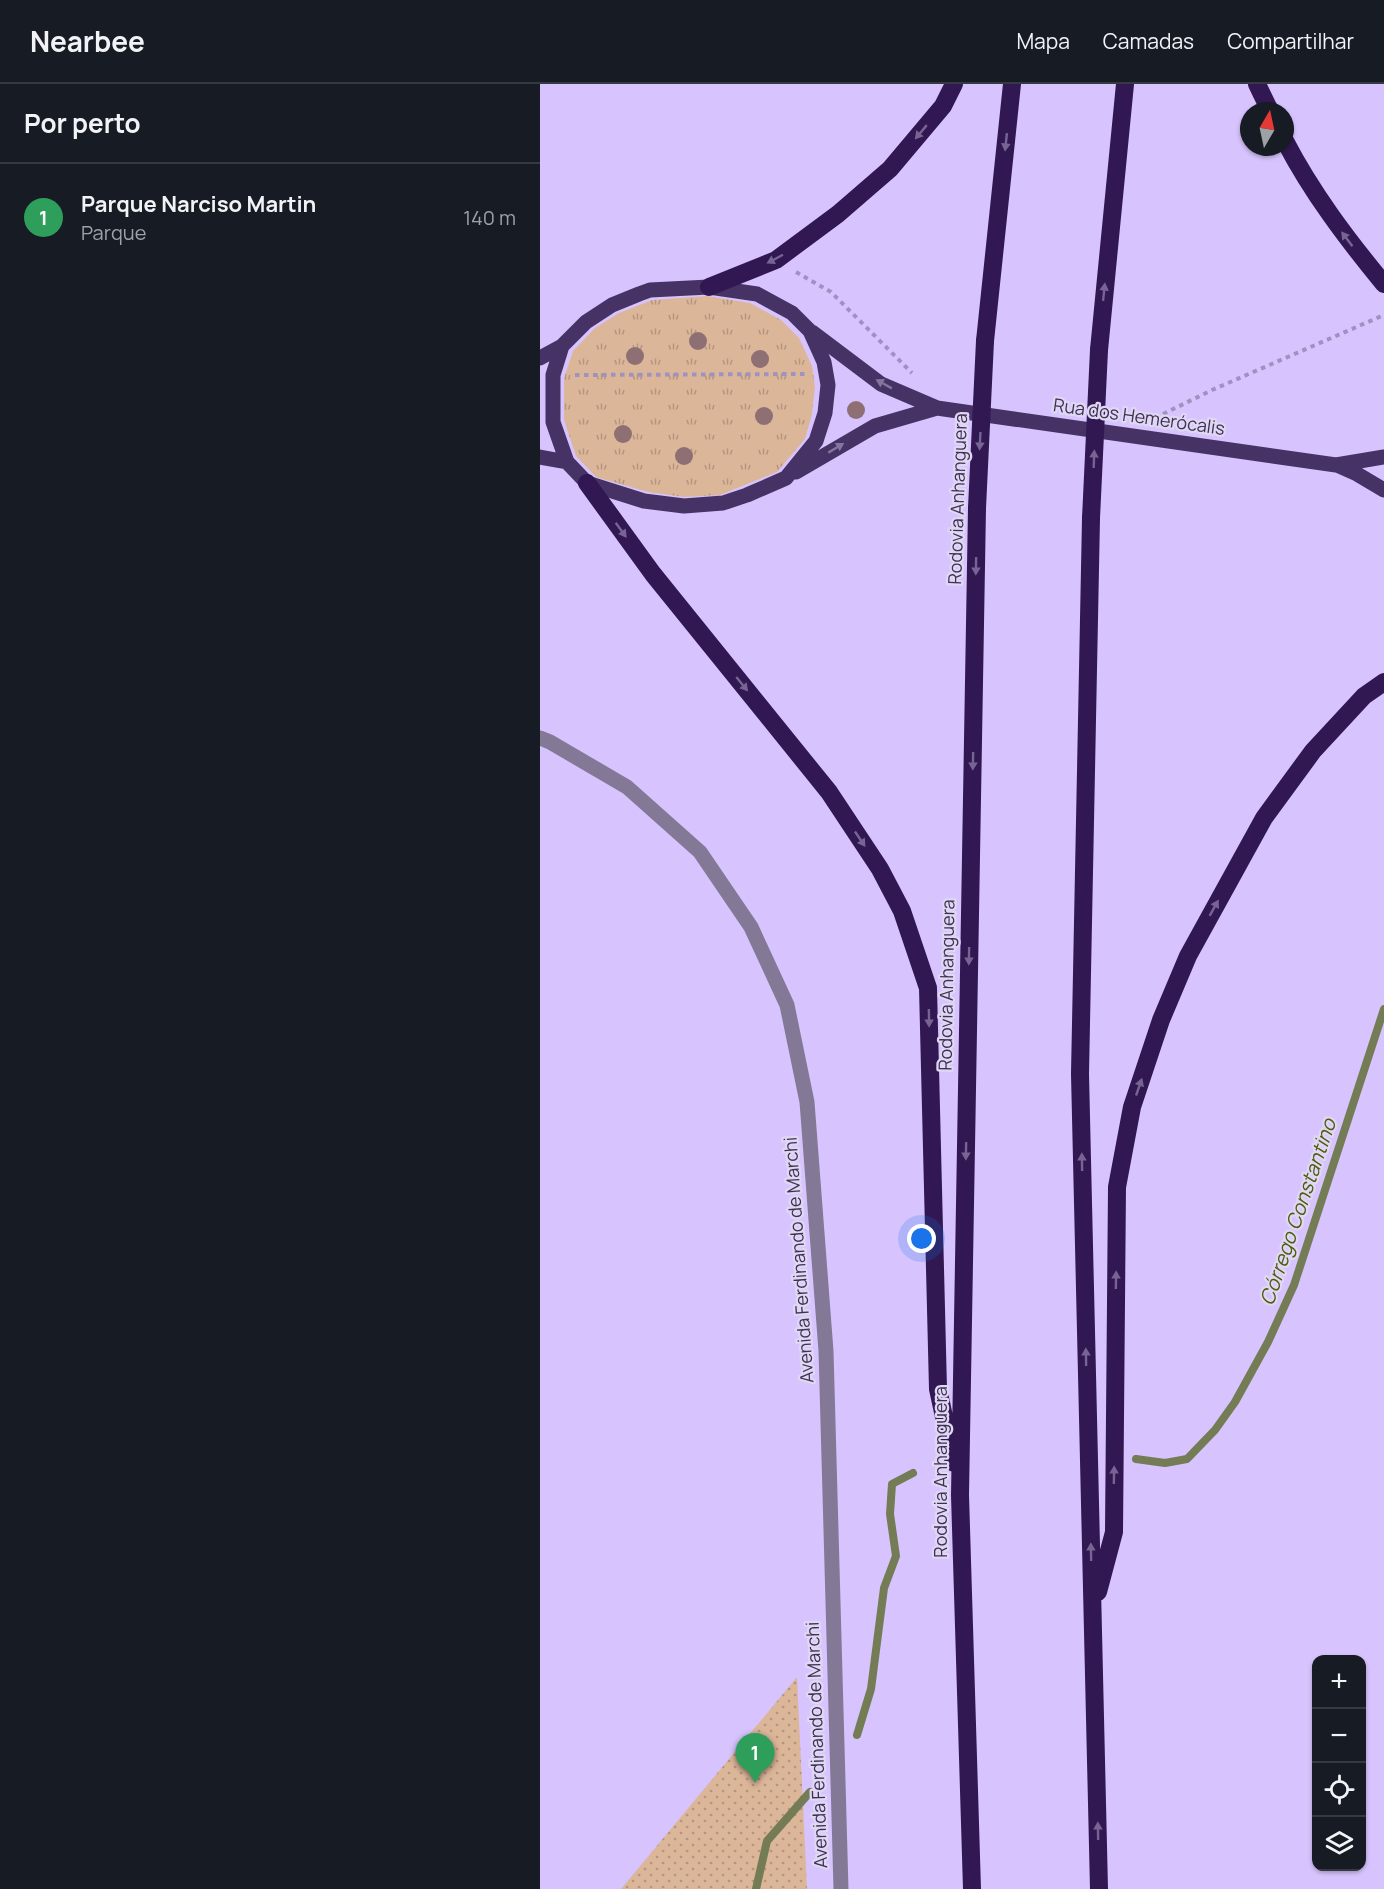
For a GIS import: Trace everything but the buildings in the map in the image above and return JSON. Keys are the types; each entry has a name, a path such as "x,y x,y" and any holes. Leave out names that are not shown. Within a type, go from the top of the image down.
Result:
{"highway":[{"path":"710,287 776,260 809,237 890,169 943,106 954,84"},
{"name":"Rodovia Anhanguera","path":"972,1889 960,1495 977,508 985,341 1012,84"},
{"path":"1099,1889 1080,1074 1091,518 1099,350 1125,84"},
{"path":"1257,84 1266,102"},
{"path":"1293,156 1346,238 1384,284"},
{"path":"587,483 653,574 828,792 880,869 902,910 928,988 938,1389 960,1495"},
{"path":"1092,1614 1114,1532 1117,1187 1132,1107 1161,1020 1188,956 1264,818 1313,751 1364,696 1384,682"}],"main road":[{"name":"Rua dos Hemerócalis","path":"562,346 586,322 612,305 650,290 710,287 757,294 792,313 810,331 881,384 937,408 1336,465 1384,490"},
{"path":"786,478 816,441 825,413 828,385 824,362 810,331"},
{"path":"540,358 562,346"},
{"path":"562,346 553,375 553,422 567,462 587,483"},
{"name":"Rua dos Hemerócalis","path":"587,483 635,500 684,506 723,503 786,478 875,426 937,408"},
{"path":"540,457 567,462"},
{"name":"Rua dos Hemerócalis","path":"1336,465 1384,457"}],"street":[{"name":"Avenida Ferdinando de Marchi","path":"540,738 627,787 700,852 751,927 787,1005 807,1102 826,1351 841,1889"}],"path":[{"path":"776,260 831,292 916,377"},
{"path":"1144,417 1155,418 1212,390 1384,315"},
{"path":"553,375 826,374"}],"green space":[{"path":"707,296 750,303 781,320 799,338 812,366 815,387 812,414 805,439 777,472 720,495 684,497 648,492 596,477 576,456 564,420 564,378 573,351 595,328 619,313 652,300"},
{"path":"797,1677 807,1889 621,1889"}],"waterway":[{"name":"Córrego Constantino","path":"1136,1459 1165,1463 1187,1459 1215,1430 1235,1402 1268,1342 1294,1285 1384,1009"},
{"name":"Córrego Constantino","path":"857,1735 871,1689 884,1588 896,1556 890,1514 892,1484 913,1473"},
{"name":"Córrego Constantino","path":"756,1889 767,1841 810,1792"}],"place":[{"name":"Parque Narciso Martin","path":"755,1783"}]}
